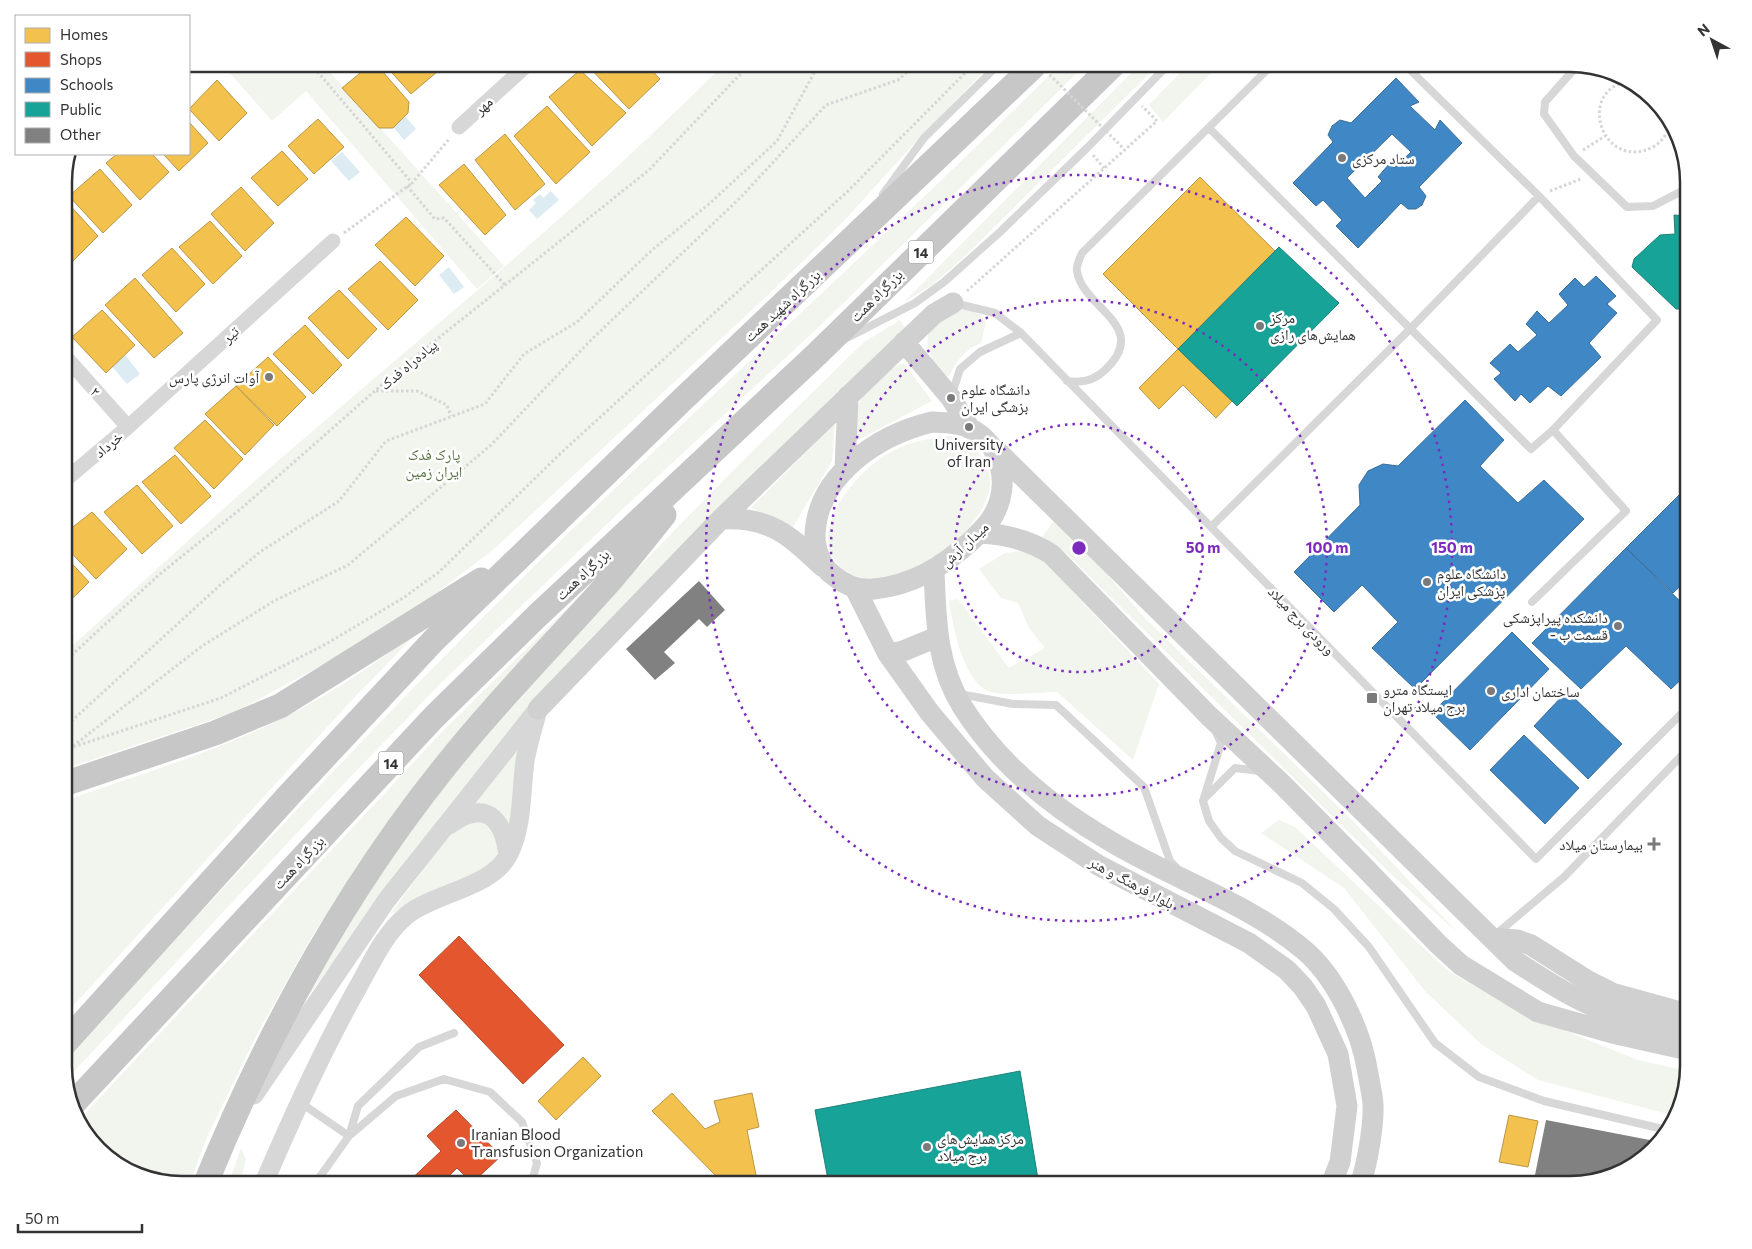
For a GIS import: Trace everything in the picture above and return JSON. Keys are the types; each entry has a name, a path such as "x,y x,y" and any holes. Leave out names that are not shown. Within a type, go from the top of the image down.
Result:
{"highway":[{"name":"بزرگراه شهید همت","path":"529,549 682,400 1030,72"},
{"name":"بزرگراه همت","path":"78,1099 434,718 536,617 817,354 1106,72"},
{"path":"209,1176 223,1141 287,1010 342,914 390,839 442,770 496,705 603,590 727,439"},
{"path":"73,781 214,733 280,706 529,549"},
{"path":"73,1034 290,794 434,640 529,549"}],"main road":[{"path":"538,709 720,519 934,314 953,303"},
{"path":"904,342 951,398 969,427 984,437 1515,961 1564,992 1590,1004 1645,1024 1680,1031"},
{"path":"844,470 848,396"},
{"path":"827,572 815,547 816,520 826,496 844,470 870,448 894,434 914,427 932,422 969,427"},
{"name":"میدان آرش","path":"720,519 751,520 791,537 827,572 845,585 865,590 890,588 934,571 979,533 994,516 1000,497 1002,478 995,449"},
{"path":"979,533 1015,538 1036,544 1051,554 1209,716 1282,784 1438,944 1476,975 1538,1012 1612,1033 1680,1048"},
{"name":"بلوار فرهنگ و هنر","path":"934,571 937,637 944,666 959,700 1004,760 1054,806 1111,842 1263,921 1305,951 1339,992 1363,1046 1373,1105 1366,1169 1363,1176"},
{"name":"بلوار فرهنگ و هنر","path":"855,588 888,654 930,713 985,778 1038,826 1098,865 1250,943 1287,970 1303,987 1316,1006 1338,1054 1347,1106 1340,1162 1335,1176"},
{"path":"888,654 903,651 937,637"},
{"path":"930,713 933,703 939,698 948,697 959,700"},
{"path":"1492,938 1517,940 1531,945 1588,981 1612,992 1680,1012"}],"street":[{"name":"مهر","path":"459,127 519,72"},
{"name":"تیر","path":"128,427 333,242"},
{"name":"۲","path":"73,365 128,427"},
{"name":"خرداد","path":"73,473 128,427"},
{"path":"223,1141 381,909 435,837 538,709"},
{"path":"267,1176 299,1101 384,941 407,915 443,894 479,882 498,868 508,856 517,832 526,758 538,709"},
{"path":"435,837 465,816 479,812 491,816 502,826 508,856"}],"lane":[{"path":"879,200 924,138 991,72"},
{"path":"817,354 915,303 944,282 1000,232 1087,148 1161,72"},
{"path":"1067,381 1083,383 1102,372 1115,360 1121,345 1117,327 1108,313 1082,285 1076,269 1082,252 1265,72"},
{"path":"1209,128 1531,449 1553,430 1657,320 1539,196 1412,72"},
{"path":"1571,72 1545,102 1544,114 1574,156 1627,207 1653,206 1680,193"},
{"path":"1211,527 1411,328 1539,196"},
{"path":"845,246 873,207"},
{"name":"ورودی برج میلاد","path":"953,303 995,313 1020,333 1536,858 1680,715"},
{"path":"951,398 960,369 980,352 1020,333"},
{"path":"1532,602 1626,511 1553,430"},
{"path":"959,700 1056,705 1144,787 1170,861 1188,882"},
{"path":"1209,716 1221,743 1203,801 1209,821 1221,838 1235,851 1302,883 1334,909 1369,946 1435,1043 1479,1077 1544,1101 1660,1129"},
{"path":"1492,938 1564,877 1680,757"},
{"path":"1203,801 1235,768 1262,771 1282,784"},
{"path":"349,1136 358,1106 419,1047 454,1034"},
{"path":"320,1176 349,1136 396,1096 444,1079 490,1092 522,1122 537,1163 533,1176"},
{"path":"299,1101 349,1136"}],"path":[{"path":"318,72 412,183"},
{"name":"پیاده‌راه فدک","path":"73,654 160,574 242,507 375,391 649,170 742,72"},
{"path":"73,720 218,586 260,552 339,501 386,441 485,404 524,354 577,322 652,250 709,204 777,141 815,72"},
{"path":"73,746 202,646 274,601 348,565 491,445 591,340 740,197 826,105 898,80 907,72"},
{"path":"73,747 221,698 326,644 403,598 439,572 562,452 848,191 966,72"},
{"path":"1046,72 1124,149"},
{"path":"1619,85 1609,91 1602,101 1599,113 1600,125 1605,136 1623,150 1634,152 1646,151 1664,137 1666,131"},
{"path":"953,303 1157,121 1134,98"},
{"path":"333,242 412,183 459,127"},
{"path":"1574,156 1605,136"},
{"path":"1539,196 1574,180 1594,177"},
{"path":"407,186 435,219 444,218 505,285"},
{"path":"375,391 417,391 447,405 451,416"}],"green space":[{"path":"229,72 330,72 504,266 477,289 306,91 272,121"},
{"name":"پارک فدک ایران زمین","path":"716,72 983,72 910,148 843,222 769,294 494,549 376,636 235,712 73,766 73,645 202,528 564,215"},
{"path":"1053,72 1078,72 822,324 628,504 442,682 310,819 73,1073 73,1049 385,717 584,518 943,179"},
{"path":"1132,72 1151,72 961,260 932,285 904,302"},
{"path":"1181,72 1212,72 1163,122 1149,105"},
{"path":"966,309 979,314 986,322 981,343 962,356 949,376 942,375 932,360 928,349 929,331 956,310"},
{"path":"900,320 906,329 507,733 440,817 293,1017 349,924 409,833 476,746 600,608 731,473 864,342"},
{"path":"904,363 932,401 856,441 856,413 864,393 881,375"},
{"path":"835,423 832,461 793,527 751,508"},
{"path":"951,436 980,455 990,479 984,505 966,530 941,553 912,569 883,578 859,577 841,566 831,553 828,537 832,520 851,486 877,461 903,446 921,440"},
{"path":"1057,517 1145,618 1354,822 1458,933 1392,875 1068,555 1042,537"},
{"path":"1023,551 1045,562 1159,684 1133,760 1057,692 995,693 984,689 968,669 957,640 949,601 958,599 1009,668 1045,648 1029,628 1018,603 1001,598 979,569 1005,553"},
{"path":"599,577 393,815 360,861 311,938 257,1034 207,1137 192,1176 176,1176 147,1171 116,1154 100,1139 84,1115 441,733"},
{"path":"422,628 349,703 73,1006 73,798 208,751 264,727 308,705 374,663"},
{"path":"528,731 511,827 468,805"},
{"path":"476,820 487,825 494,832 499,854 488,866 390,914 453,830"},
{"path":"1279,820 1295,827 1448,971 1524,1014 1638,1060 1680,1069 1674,1102 1668,1114 1538,1080 1481,1044 1425,991 1344,888 1261,833"},
{"path":"241,1148 246,1160 242,1176 231,1176"}],"shaded area":[{"path":"399,109 416,129 404,140 387,120"},
{"path":"342,152 360,172 349,181 331,161"},
{"path":"551,191 559,200 537,219 529,210 536,203 533,200 540,194 543,198"},
{"path":"449,267 464,287 454,294 439,275"},
{"path":"122,351 140,374 127,384 108,362"}],"building: Homes":[{"path":"361,72 383,72 409,102 408,113 393,128 379,128 342,88"},
{"path":"391,72 437,72 411,94"},
{"path":"578,72 582,72 626,113 592,146 549,97"},
{"path":"594,72 653,72 660,79 629,109"},
{"path":"217,80 247,113 219,141 190,108"},
{"path":"547,106 590,152 556,184 514,136"},
{"path":"318,119 344,147 314,174 288,146"},
{"path":"190,123 208,143 179,171 164,155 190,155"},
{"path":"505,134 545,184 515,210 475,160"},
{"path":"282,151 308,179 278,206 251,178"},
{"path":"116,155 153,155 169,172 140,200 106,163"},
{"path":"464,164 506,215 485,235 439,185"},
{"path":"100,169 132,205 103,233 73,200 73,193"},
{"path":"1200,177 1275,251 1178,349 1103,274"},
{"path":"241,187 274,223 245,251 211,214"},
{"path":"73,209 98,236 73,261"},
{"path":"406,217 444,256 415,286 375,245"},
{"path":"210,221 242,256 213,284 179,247"},
{"path":"172,248 205,284 176,312 142,275"},
{"path":"380,261 418,300 388,330 348,289"},
{"path":"135,278 183,333 154,358 105,305"},
{"path":"339,290 377,329 348,359 308,318"},
{"path":"102,310 135,345 106,373 73,336"},
{"path":"305,325 342,365 313,394 273,354"},
{"path":"1178,349 1232,401 1216,418 1183,385 1159,409 1139,388"},
{"path":"268,357 306,397 277,426 236,386"},
{"path":"236,386 274,425 245,455 205,414"},
{"path":"205,420 243,459 214,489 174,448"},
{"path":"175,455 211,496 181,524 142,482"},
{"path":"137,485 173,526 142,554 104,512"},
{"path":"92,512 127,549 96,579 73,555 73,527"},
{"path":"73,565 89,582 73,598"},
{"path":"583,1057 601,1076 556,1120 538,1101"},
{"path":"672,1093 705,1129 720,1122 714,1101 752,1093 759,1127 747,1130 756,1176 716,1176 652,1111"},
{"path":"1509,1115 1538,1121 1528,1167 1499,1162"}],"building: Shops":[{"path":"459,936 564,1045 523,1084 419,975"},
{"name":"Iranian Blood Transfusion Organization","path":"456,1110 501,1156 480,1176 465,1176 457,1168 449,1176 415,1176 441,1151 427,1136"}],"building: Schools":[{"name":"ستاد مرکزی","path":"1396,78 1419,102 1410,106 1435,130 1440,120 1462,143 1419,187 1426,196 1422,205 1416,209 1408,209 1401,203 1358,248 1336,226 1342,220 1323,200 1316,206 1293,183 1333,142 1328,135 1332,126 1340,120 1351,123","holes":["1392,134 1411,152 1394,168 1389,164 1378,177 1382,181 1365,198 1347,178"]},
{"path":"1596,276 1616,296 1607,304 1617,313 1589,343 1601,357 1561,396 1548,386 1530,403 1521,394 1515,401 1494,379 1501,373 1490,363 1510,344 1518,352 1537,335 1526,324 1537,311 1549,323 1568,305 1559,294 1575,278 1584,287"},
{"path":"1465,400 1504,440 1480,466 1518,503 1544,480 1584,519 1415,689 1372,648 1398,622 1362,585 1334,612 1294,572 1360,505 1359,485 1368,471 1383,464 1398,466"},
{"path":"1680,494 1680,586 1673,593 1626,548"},
{"name":"دانشکده پیراپزشکی - قسمت ب","path":"1626,548 1680,601 1680,681 1671,689 1626,646 1581,689 1532,643"},
{"name":"ساختمان اداری","path":"1512,632 1549,669 1470,750 1432,713"},
{"path":"1567,691 1622,744 1588,779 1534,726"},
{"path":"1524,735 1579,788 1545,824 1490,770"}],"building: Public":[{"path":"1674,215 1680,215 1680,309 1676,309 1632,267 1634,259 1660,235 1675,234"},
{"name":"مرکز همایش‌های رازی","path":"1279,247 1339,303 1237,406 1178,349"},
{"name":"مرکز همایش‌های برج میلاد","path":"1020,1071 1038,1176 827,1176 815,1110"}],"building: Other":[{"path":"699,581 725,610 707,627 699,619 664,652 675,663 655,680 626,649"},
{"path":"1546,1120 1650,1140 1636,1154 1605,1171 1576,1176 1535,1176"}],"place":[{"name":"ستاد مرکزی","path":"1342,158"},
{"name":"مرکز همایش‌های رازی","path":"1260,326"},
{"name":"آوات انرژی پارس","path":"269,377"},
{"name":"دانشگاه علوم بزشگى ايران","path":"951,398"},
{"name":"University of Iran","path":"969,427"},
{"name":"دانشگاه علوم پزشکی ایران","path":"1427,582"},
{"name":"دانشکده پیراپزشکی - قسمت ب","path":"1618,626"},
{"name":"ساختمان اداری","path":"1491,691"},
{"name":"ایستگاه مترو برج میلاد تهران","path":"1372,698"},
{"name":"بیمارستان میلاد","path":"1654,844"},
{"name":"Iranian Blood Transfusion Organization","path":"461,1143"},
{"name":"مرکز همایش‌های برج میلاد","path":"927,1147"}]}
